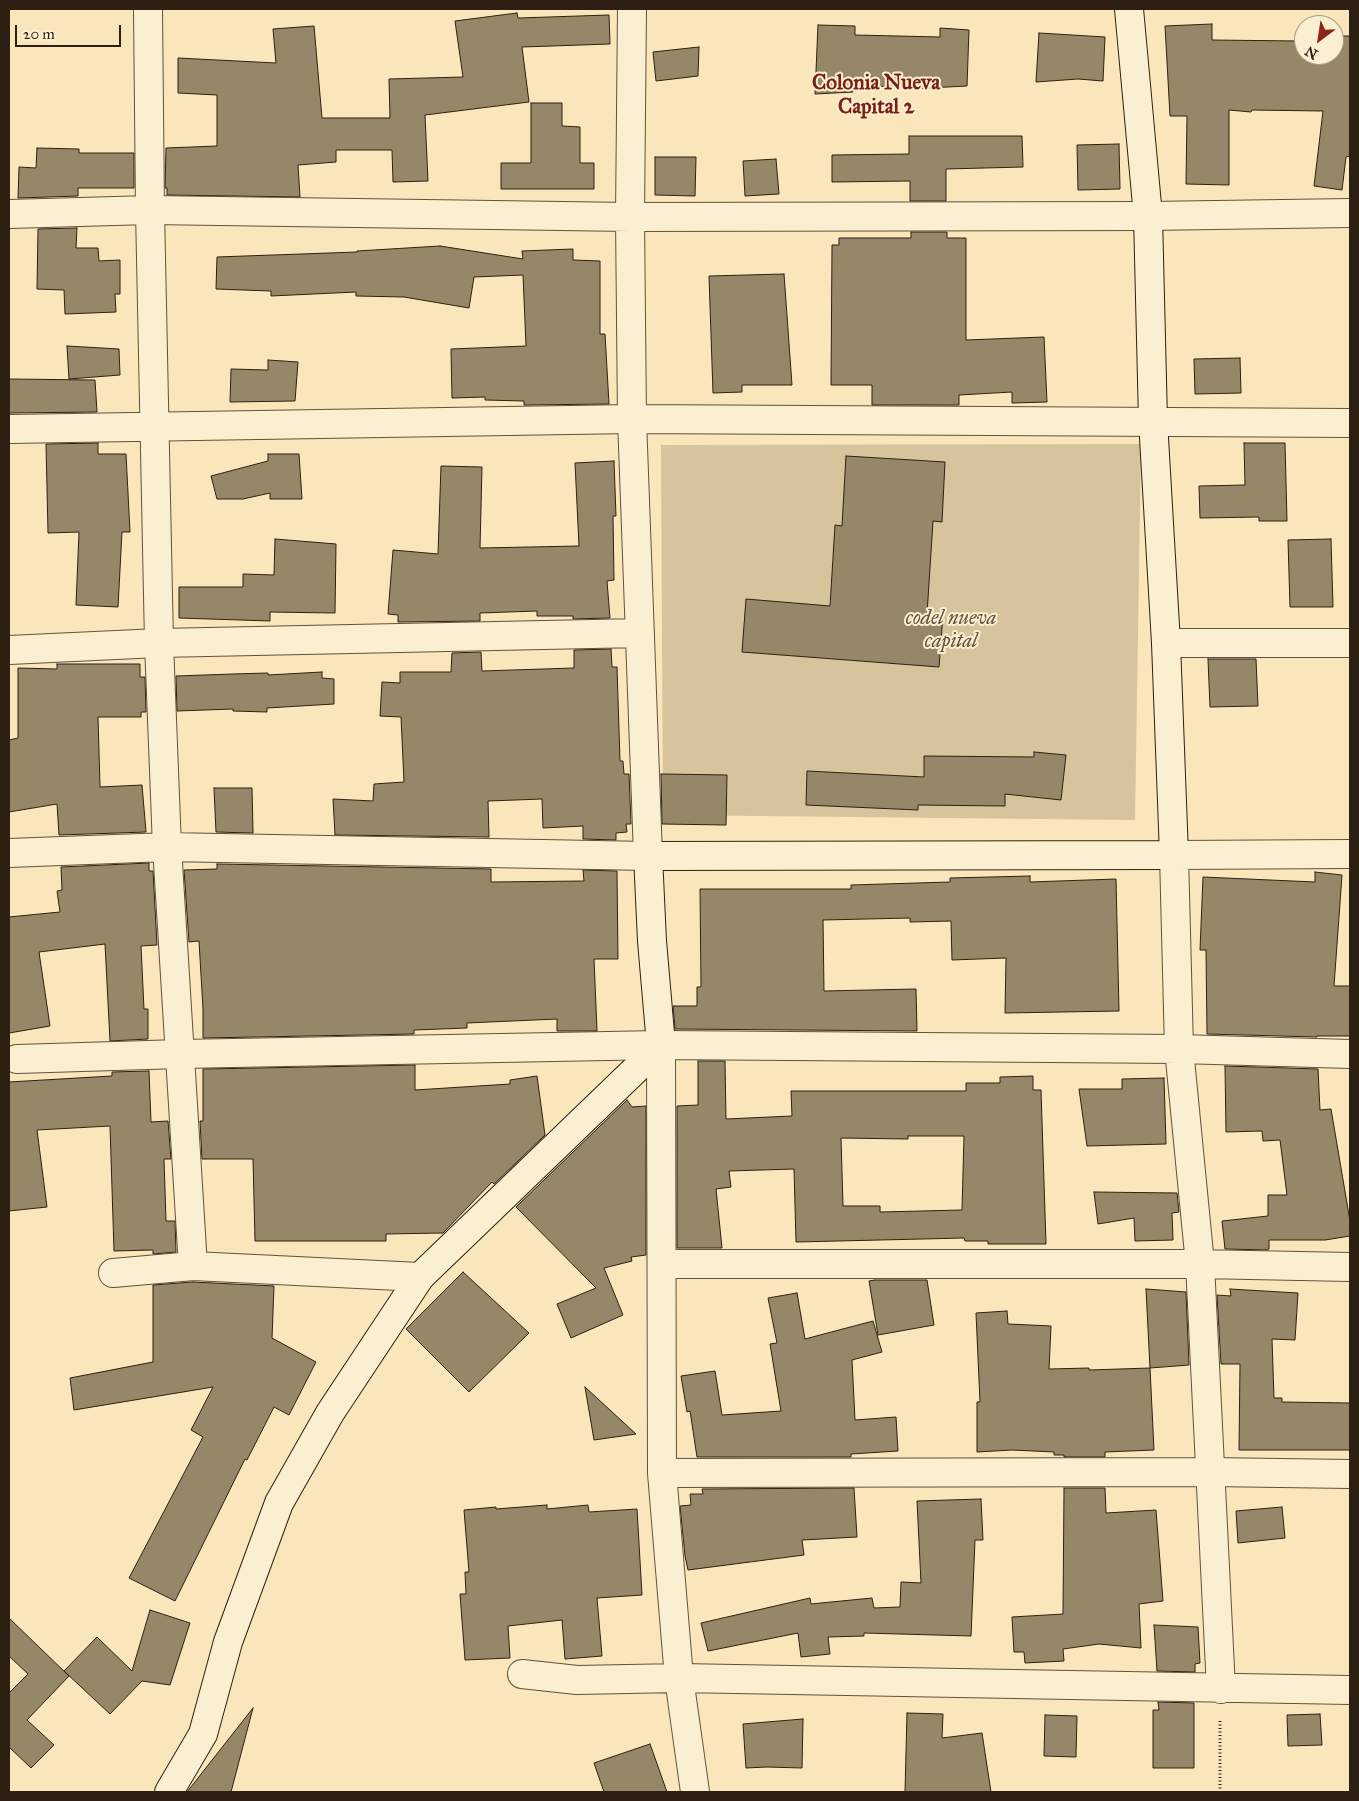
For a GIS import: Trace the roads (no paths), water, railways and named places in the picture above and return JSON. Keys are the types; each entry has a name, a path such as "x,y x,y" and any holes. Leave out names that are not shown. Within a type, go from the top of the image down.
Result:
{"street":[{"path":"148,9 159,643 167,847 193,1266"},
{"path":"632,9 630,217 632,419 648,856 660,1045 662,1473 679,1678 695,1792"},
{"path":"1129,9 1148,216 1153,421 1166,643 1179,1049 1200,1264 1221,1689"},
{"path":"9,214 150,210 630,217 1148,216 1350,213"},
{"path":"9,429 632,419 1350,423"},
{"path":"9,650 159,643 640,633"},
{"path":"1166,643 1350,643"},
{"path":"9,853 167,847 648,856 1350,854"},
{"path":"169,1792 204,1734 228,1642 279,1503 330,1413 420,1277 660,1045"},
{"path":"17,1059 660,1045 1179,1049 1350,1054"},
{"path":"662,1264 1200,1264 1350,1267"},
{"path":"112,1273 193,1266 420,1277"},
{"path":"662,1473 1210,1472 1350,1474"},
{"path":"522,1674 576,1680 679,1678 1350,1690"}],"district":[{"name":"Colonia Nueva Capital 2","path":"876,96"}],"park label":[{"name":"codel nueva capital","path":"951,630"}]}
